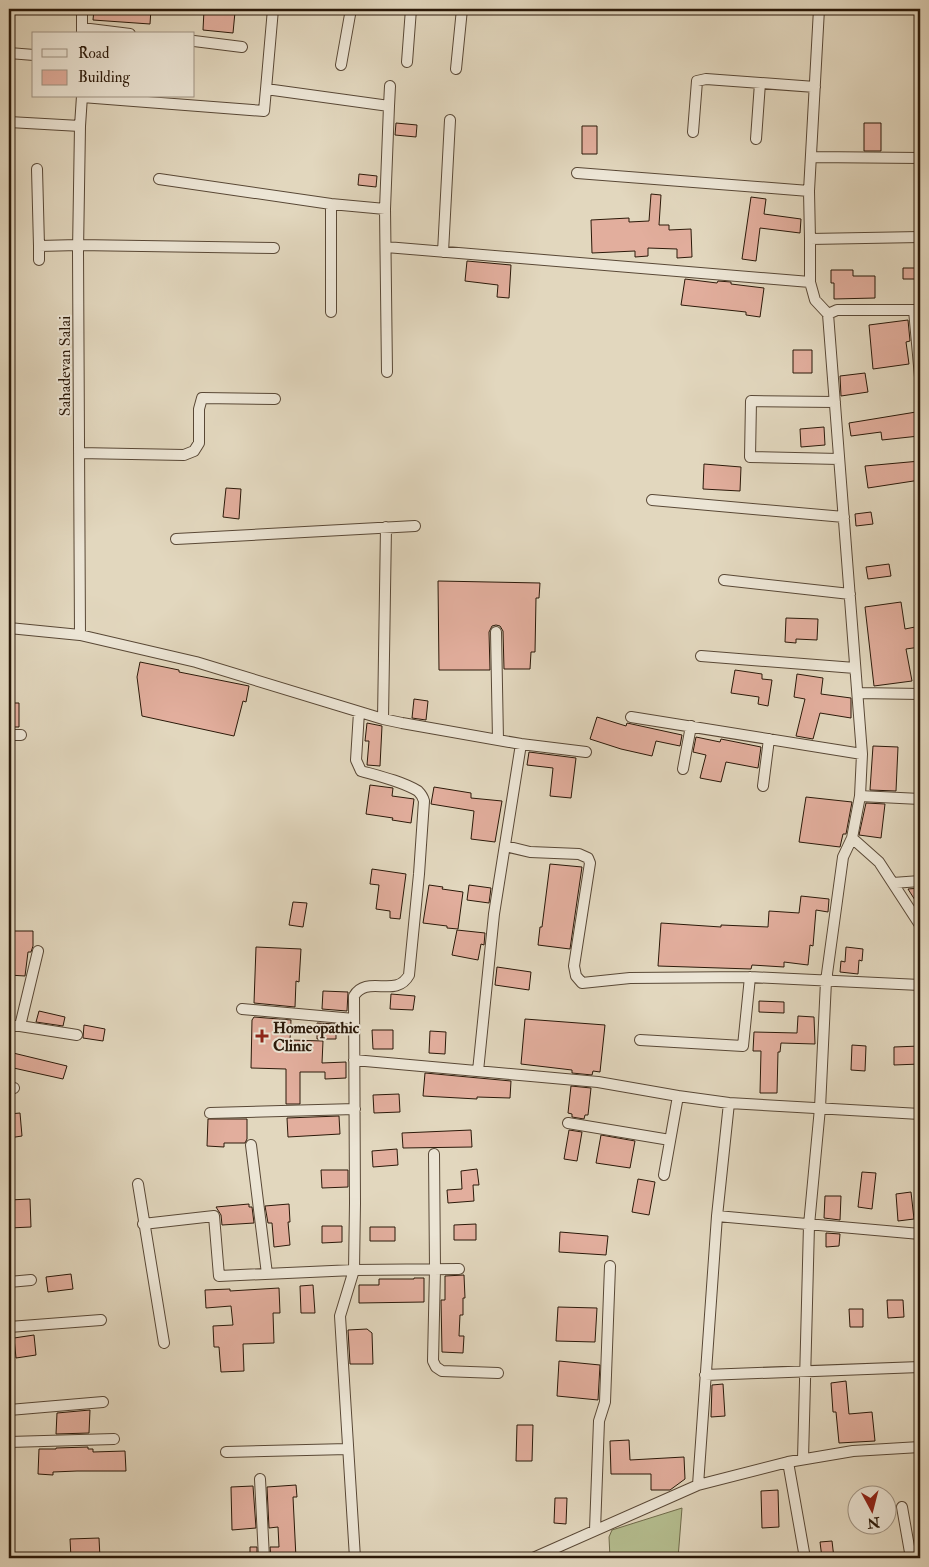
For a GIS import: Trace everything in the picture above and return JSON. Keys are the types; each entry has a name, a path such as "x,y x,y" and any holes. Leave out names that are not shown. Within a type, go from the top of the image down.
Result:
{"street":[{"path":"82,9 82,31 98,32"},
{"path":"95,98 264,111 274,9"},
{"path":"341,65 351,9"},
{"path":"406,62 410,9"},
{"path":"456,69 462,9"},
{"path":"803,1459 809,1224 820,1108 826,981 843,857 852,838 860,796 862,754 828,314 815,300 810,282 810,157 819,9"},
{"path":"195,41 242,47"},
{"path":"9,53 32,55"},
{"path":"692,132 697,81 706,79 815,87"},
{"path":"756,139 760,83"},
{"path":"387,372 385,209 390,86"},
{"path":"266,89 389,106"},
{"name":"Sahadevan Salai","path":"80,635 78,245 82,98"},
{"path":"444,252 450,120"},
{"path":"9,122 80,126"},
{"path":"810,157 920,158"},
{"path":"37,169 39,260"},
{"path":"577,173 809,191"},
{"path":"160,179 331,204 385,209"},
{"path":"331,204 331,312"},
{"path":"810,239 920,237"},
{"path":"39,246 274,248"},
{"path":"386,248 810,282"},
{"path":"828,314 837,310 917,310 920,377"},
{"path":"79,453 184,455 194,451 199,443 199,410 202,398 275,399"},
{"path":"835,402 751,401 750,457 839,459"},
{"path":"652,500 844,517"},
{"path":"176,539 415,526"},
{"path":"383,719 386,527"},
{"path":"724,580 850,594"},
{"path":"9,628 80,635 196,662 383,719 521,744 586,752"},
{"path":"496,632 498,740"},
{"path":"701,656 856,668"},
{"path":"858,693 920,694"},
{"path":"355,1558 340,1316 354,1270 354,996 363,987 397,986 405,982 409,975 424,801 419,792 390,779 361,771 356,760 359,712"},
{"path":"632,717 862,754"},
{"path":"683,769 691,726"},
{"path":"9,735 20,736"},
{"path":"763,786 769,739"},
{"path":"478,1071 494,914 521,744"},
{"path":"860,796 920,799"},
{"path":"852,838 879,862 920,925"},
{"path":"505,846 530,852 579,854 588,858 590,863 574,966 578,980 582,982 630,978 750,977 920,984"},
{"path":"893,883 920,881"},
{"path":"20,1026 38,951"},
{"path":"640,1040 743,1046 750,977"},
{"path":"242,1009 354,1019"},
{"path":"9,1026 77,1035"},
{"path":"354,1060 598,1082 729,1103 920,1114"},
{"path":"664,1174 678,1096"},
{"path":"698,1485 717,1216 729,1103"},
{"path":"210,1113 355,1108"},
{"path":"568,1123 670,1140"},
{"path":"252,1145 267,1274"},
{"path":"434,1154 435,1269 433,1361 436,1367 442,1371 498,1373"},
{"path":"138,1184 164,1343"},
{"path":"144,1224 214,1216 219,1276 354,1270 459,1269"},
{"path":"717,1216 920,1234"},
{"path":"595,1530 599,1421 605,1402 610,1266"},
{"path":"9,1282 31,1280"},
{"path":"9,1327 101,1320"},
{"path":"705,1375 920,1367"},
{"path":"9,1410 103,1402"},
{"path":"9,1442 114,1439"},
{"path":"533,1558 698,1485 803,1459 853,1451 920,1448"},
{"path":"226,1452 348,1449"},
{"path":"788,1462 805,1558"},
{"path":"260,1479 264,1558"},
{"path":"902,1506 911,1558"}],"green space":[{"path":"682,1508 678,1558 610,1558 609,1537 612,1530"}],"building":[{"path":"94,9 151,9 150,24 93,20"},
{"path":"204,10 235,12 233,33 203,30"},
{"path":"396,123 417,125 416,137 395,135"},
{"path":"864,123 881,123 881,151 864,151"},
{"path":"582,126 597,126 597,154 582,154"},
{"path":"359,174 377,176 376,187 358,185"},
{"path":"651,194 661,195 659,225 669,225 669,230 691,229 692,257 677,258 677,249 648,248 648,256 635,257 635,251 592,253 591,220 629,218 629,222 649,221"},
{"path":"751,197 766,199 764,214 801,219 800,233 760,228 756,261 742,259"},
{"path":"467,261 511,265 509,298 497,297 498,285 465,281"},
{"path":"903,268 920,268 920,279 903,279"},
{"path":"831,270 853,270 853,276 875,276 875,298 834,299 834,283 831,283"},
{"path":"685,279 717,283 718,281 731,282 731,284 764,288 760,317 746,315 746,312 681,305"},
{"path":"908,320 910,341 906,342 909,364 873,369 869,325"},
{"path":"793,350 812,350 812,373 793,373"},
{"path":"865,373 868,392 841,396 840,376"},
{"path":"916,412 919,436 882,440 881,432 851,436 849,423"},
{"path":"824,427 825,445 801,447 800,429"},
{"path":"920,461 920,480 868,488 865,466"},
{"path":"704,464 741,467 740,491 703,489"},
{"path":"226,488 241,489 239,519 223,517"},
{"path":"871,512 873,524 856,526 855,514"},
{"path":"889,564 891,576 868,579 866,567"},
{"path":"438,581 540,583 539,598 536,598 535,652 531,652 530,669 504,669 503,631 500,626 496,625 492,626 489,632 490,670 439,670"},
{"path":"901,602 905,629 920,626 920,647 906,649 912,681 874,686 865,607"},
{"path":"786,618 818,619 817,640 796,639 796,643 785,642"},
{"path":"140,662 249,686 246,702 243,701 234,736 142,716 137,677"},
{"path":"735,670 762,674 762,679 772,680 768,706 758,704 759,697 731,693"},
{"path":"797,674 823,678 821,694 851,698 851,718 820,713 813,739 796,736 805,699 794,697"},
{"path":"414,699 428,701 426,720 412,718"},
{"path":"9,703 19,703 19,727 9,727"},
{"path":"597,717 626,726 627,723 682,735 680,746 656,741 652,756 590,739"},
{"path":"367,723 382,726 380,766 367,765 369,741 365,741"},
{"path":"696,737 720,742 721,739 761,747 758,768 726,762 721,782 700,778 706,755 693,752"},
{"path":"873,746 898,747 896,791 870,790"},
{"path":"529,752 576,758 571,798 550,796 553,768 527,765"},
{"path":"370,785 393,788 392,796 414,799 411,823 366,814"},
{"path":"434,787 471,793 471,798 502,801 495,842 471,839 474,811 431,804"},
{"path":"806,797 852,802 846,834 843,834 840,847 799,842"},
{"path":"866,803 885,804 881,838 859,835"},
{"path":"550,864 582,867 570,949 538,945"},
{"path":"372,869 406,874 400,919 390,918 390,911 376,909 379,885 370,884"},
{"path":"429,885 463,892 458,929 423,923"},
{"path":"469,885 491,888 489,903 467,900"},
{"path":"920,888 920,908 908,889"},
{"path":"801,896 829,899 828,912 816,910 813,946 810,945 808,965 784,962 784,967 752,965 751,969 658,966 661,923 721,927 721,925 768,927 769,911 799,913"},
{"path":"293,902 307,903 303,927 289,925"},
{"path":"457,930 485,933 484,945 481,944 478,960 452,955"},
{"path":"9,931 33,931 33,946 31,952 28,952 25,976 9,975"},
{"path":"256,947 301,949 299,982 296,981 295,1007 254,1003"},
{"path":"846,947 863,949 862,961 859,960 858,974 840,972 841,961 845,962"},
{"path":"497,967 531,972 529,990 495,985"},
{"path":"323,991 348,992 347,1011 322,1009"},
{"path":"391,994 415,996 413,1010 390,1009"},
{"path":"759,1001 784,1002 784,1013 759,1012"},
{"path":"39,1011 65,1017 63,1026 36,1022"},
{"path":"798,1016 814,1017 815,1044 781,1043 780,1052 778,1052 777,1093 760,1093 761,1051 753,1051 754,1032 797,1033"},
{"path":"254,1017 291,1020 290,1040 323,1041 322,1063 346,1062 346,1078 325,1079 325,1072 300,1072 300,1104 286,1104 286,1069 251,1068 252,1020"},
{"path":"525,1019 605,1025 600,1072 593,1071 592,1075 572,1073 572,1070 521,1064"},
{"path":"317,1023 336,1024 336,1039 317,1039"},
{"path":"84,1025 105,1029 103,1041 83,1038"},
{"path":"372,1030 393,1030 393,1049 373,1049"},
{"path":"430,1031 446,1032 445,1054 429,1053"},
{"path":"852,1045 866,1046 865,1071 851,1070"},
{"path":"920,1046 920,1064 894,1065 894,1047"},
{"path":"9,1052 67,1066 63,1079 9,1067"},
{"path":"425,1073 511,1081 510,1098 477,1097 477,1099 423,1096"},
{"path":"571,1086 591,1088 588,1115 585,1115 584,1119 572,1117 572,1114 568,1113"},
{"path":"399,1094 400,1112 374,1113 373,1095"},
{"path":"20,1113 22,1136 9,1138 9,1114"},
{"path":"339,1116 340,1134 288,1137 287,1118"},
{"path":"208,1119 247,1119 247,1139 245,1143 224,1143 224,1147 207,1146"},
{"path":"471,1130 472,1147 403,1148 402,1133"},
{"path":"569,1130 582,1132 577,1161 564,1159"},
{"path":"601,1135 635,1141 630,1168 596,1163"},
{"path":"397,1149 398,1165 373,1167 372,1151"},
{"path":"477,1169 479,1185 473,1185 474,1201 448,1203 447,1190 462,1189 461,1171"},
{"path":"321,1170 348,1170 348,1187 322,1188"},
{"path":"862,1172 876,1173 872,1209 858,1207"},
{"path":"638,1179 655,1182 649,1215 632,1212"},
{"path":"911,1192 914,1219 898,1221 896,1194"},
{"path":"825,1196 841,1196 840,1220 824,1218"},
{"path":"30,1199 31,1227 9,1228 9,1200"},
{"path":"249,1204 249,1207 252,1207 254,1223 222,1225 221,1215 216,1207"},
{"path":"289,1204 290,1245 274,1247 272,1223 268,1223 265,1206"},
{"path":"476,1224 476,1240 454,1240 454,1225"},
{"path":"322,1226 342,1226 342,1242 322,1243"},
{"path":"370,1227 395,1227 395,1241 370,1241"},
{"path":"560,1232 608,1236 606,1255 559,1252"},
{"path":"826,1233 840,1234 839,1246 826,1247"},
{"path":"71,1274 73,1289 48,1292 46,1277"},
{"path":"464,1275 465,1298 463,1298 463,1315 460,1315 459,1336 464,1336 463,1353 442,1352 441,1300 445,1300 445,1276"},
{"path":"424,1278 424,1302 359,1303 359,1285 379,1285 379,1279"},
{"path":"313,1285 315,1313 301,1313 300,1286"},
{"path":"279,1288 280,1313 273,1313 274,1343 243,1344 244,1371 221,1372 219,1347 214,1347 213,1326 233,1325 231,1306 206,1308 205,1290 230,1289 230,1291"},
{"path":"887,1300 903,1300 904,1317 888,1318"},
{"path":"558,1307 597,1308 595,1342 556,1341"},
{"path":"849,1309 863,1309 863,1327 850,1327"},
{"path":"367,1329 372,1333 373,1364 350,1364 348,1330"},
{"path":"34,1335 36,1355 16,1358 14,1338"},
{"path":"559,1361 600,1365 598,1400 557,1396"},
{"path":"846,1381 849,1414 872,1412 875,1441 839,1443 836,1412 833,1412 831,1383"},
{"path":"723,1384 725,1416 711,1417 712,1385"},
{"path":"90,1410 89,1433 56,1434 57,1413"},
{"path":"517,1425 533,1425 532,1461 516,1461"},
{"path":"629,1440 630,1460 684,1457 685,1479 670,1490 651,1490 651,1474 611,1474 610,1441"},
{"path":"88,1447 88,1449 93,1449 93,1452 125,1451 126,1471 77,1471 53,1472 53,1475 38,1474 39,1449"},
{"path":"296,1485 297,1497 293,1497 296,1558 271,1558 270,1547 279,1547 278,1527 269,1528 267,1487"},
{"path":"253,1486 256,1528 232,1530 231,1487"},
{"path":"778,1490 779,1527 762,1528 761,1491"},
{"path":"555,1498 567,1498 566,1524 554,1523"},
{"path":"99,1538 100,1558 71,1558 70,1539"},
{"path":"832,1541 834,1558 822,1558 820,1542"},
{"path":"250,1547 257,1547 257,1558 250,1558"}],"place":[{"name":"Homeopathic Clinic","path":"262,1036"}]}
